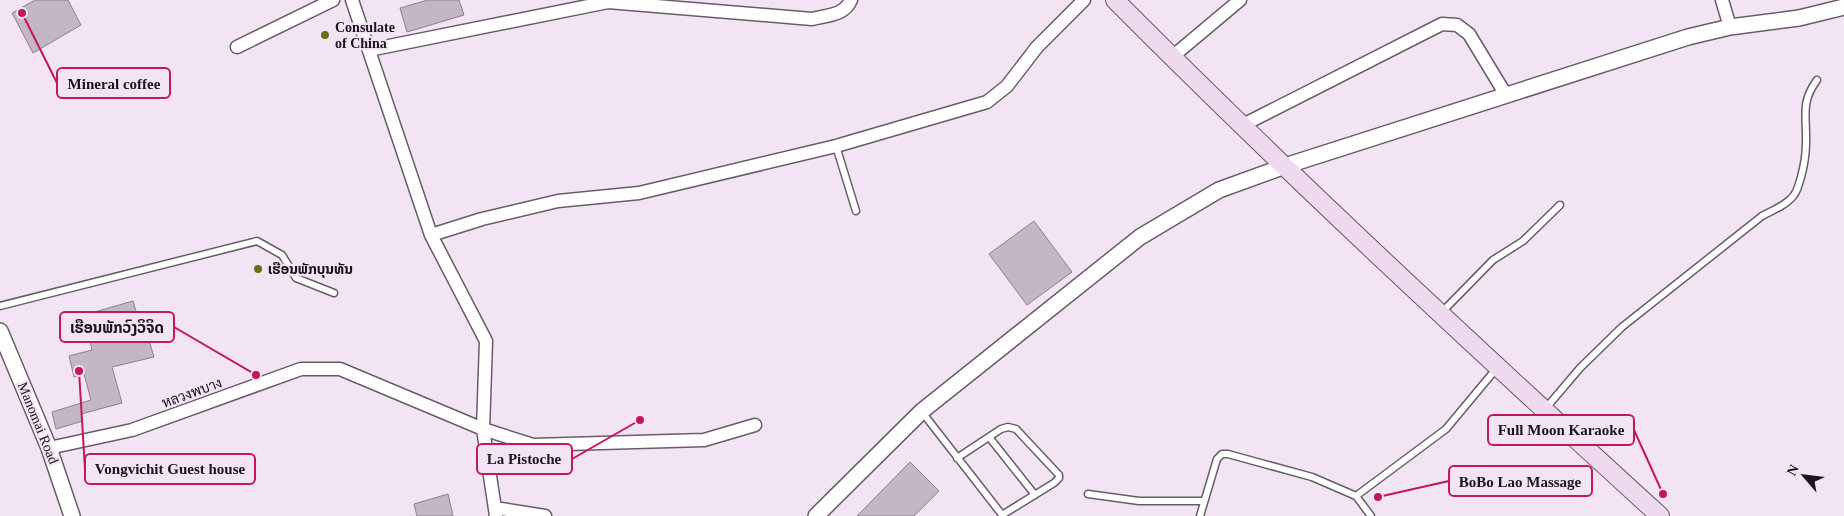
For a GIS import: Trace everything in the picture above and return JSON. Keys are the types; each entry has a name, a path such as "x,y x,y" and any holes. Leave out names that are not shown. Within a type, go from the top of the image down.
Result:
{"main road":[{"path":"1115,0 1172,58 1497,368 1660,516"}],"street":[{"path":"237,47 333,0"},
{"path":"352,0 431,235 486,342 483,429 496,512 545,516"},
{"path":"369,50 608,2 812,19 842,12 851,0"},
{"path":"431,235 482,219 558,202 639,192 836,146 987,102 1007,86 1037,48 1084,0"},
{"path":"1172,58 1240,0"},
{"path":"1722,0 1730,26"},
{"path":"816,516 922,411 1140,237 1219,190 1285,166 1688,37 1730,26 1799,18 1844,7"},
{"path":"1243,125 1442,24 1457,25 1469,34 1506,95"},
{"name":"Manomai Road","path":"0,332 4,353 49,448 72,516"},
{"name":"หลวงพบาง","path":"49,448 132,430 301,369 340,369 483,429 533,445 704,440 755,425"}],"lane":[{"path":"1544,410 1580,368 1622,327 1755,222 1785,204 1793,196 1804,168 1806,141 1804,123 1805,103 1810,90 1818,80"},
{"path":"836,146 856,211"},
{"path":"1440,314 1493,260 1523,241 1560,205"},
{"path":"0,306 257,241 282,255 296,278 334,293"},
{"path":"1356,496 1446,429 1497,368"},
{"path":"922,411 957,458 1002,516 1059,478 1059,475 1016,429 1008,427 1001,429 957,458"},
{"path":"989,437 1035,495"},
{"path":"1200,516 1217,459 1222,454 1228,454 1312,477 1356,496 1371,516"},
{"path":"1088,494 1139,501 1204,502"}],"building":[{"path":"35,0 68,0 81,25 33,53 12,13"},
{"path":"428,0 459,0 464,15 407,32 400,8"},
{"path":"1034,221 1072,272 1027,305 989,254"},
{"path":"133,301 144,338 148,337 154,357 112,367 122,403 81,414 83,421 56,429 52,412 91,400 84,374 74,377 69,356 92,350 84,315"},
{"path":"910,462 939,491 914,516 857,516"},
{"path":"448,494 453,516 417,516 414,504"}],"place":[{"name":"Mineral coffee","path":"22,13"},
{"name":"Consulate of China","path":"325,35"},
{"name":"ເຮືອນພັກບຸນທັນ","path":"258,269"},
{"name":"Vongvichit Guest house","path":"79,371"},
{"name":"ເຮືອນພັກວົງວິຈິດ","path":"256,375"},
{"name":"La Pistoche","path":"640,420"},
{"name":"Full Moon Karaoke","path":"1663,494"},
{"name":"BoBo Lao Massage","path":"1378,497"}]}
